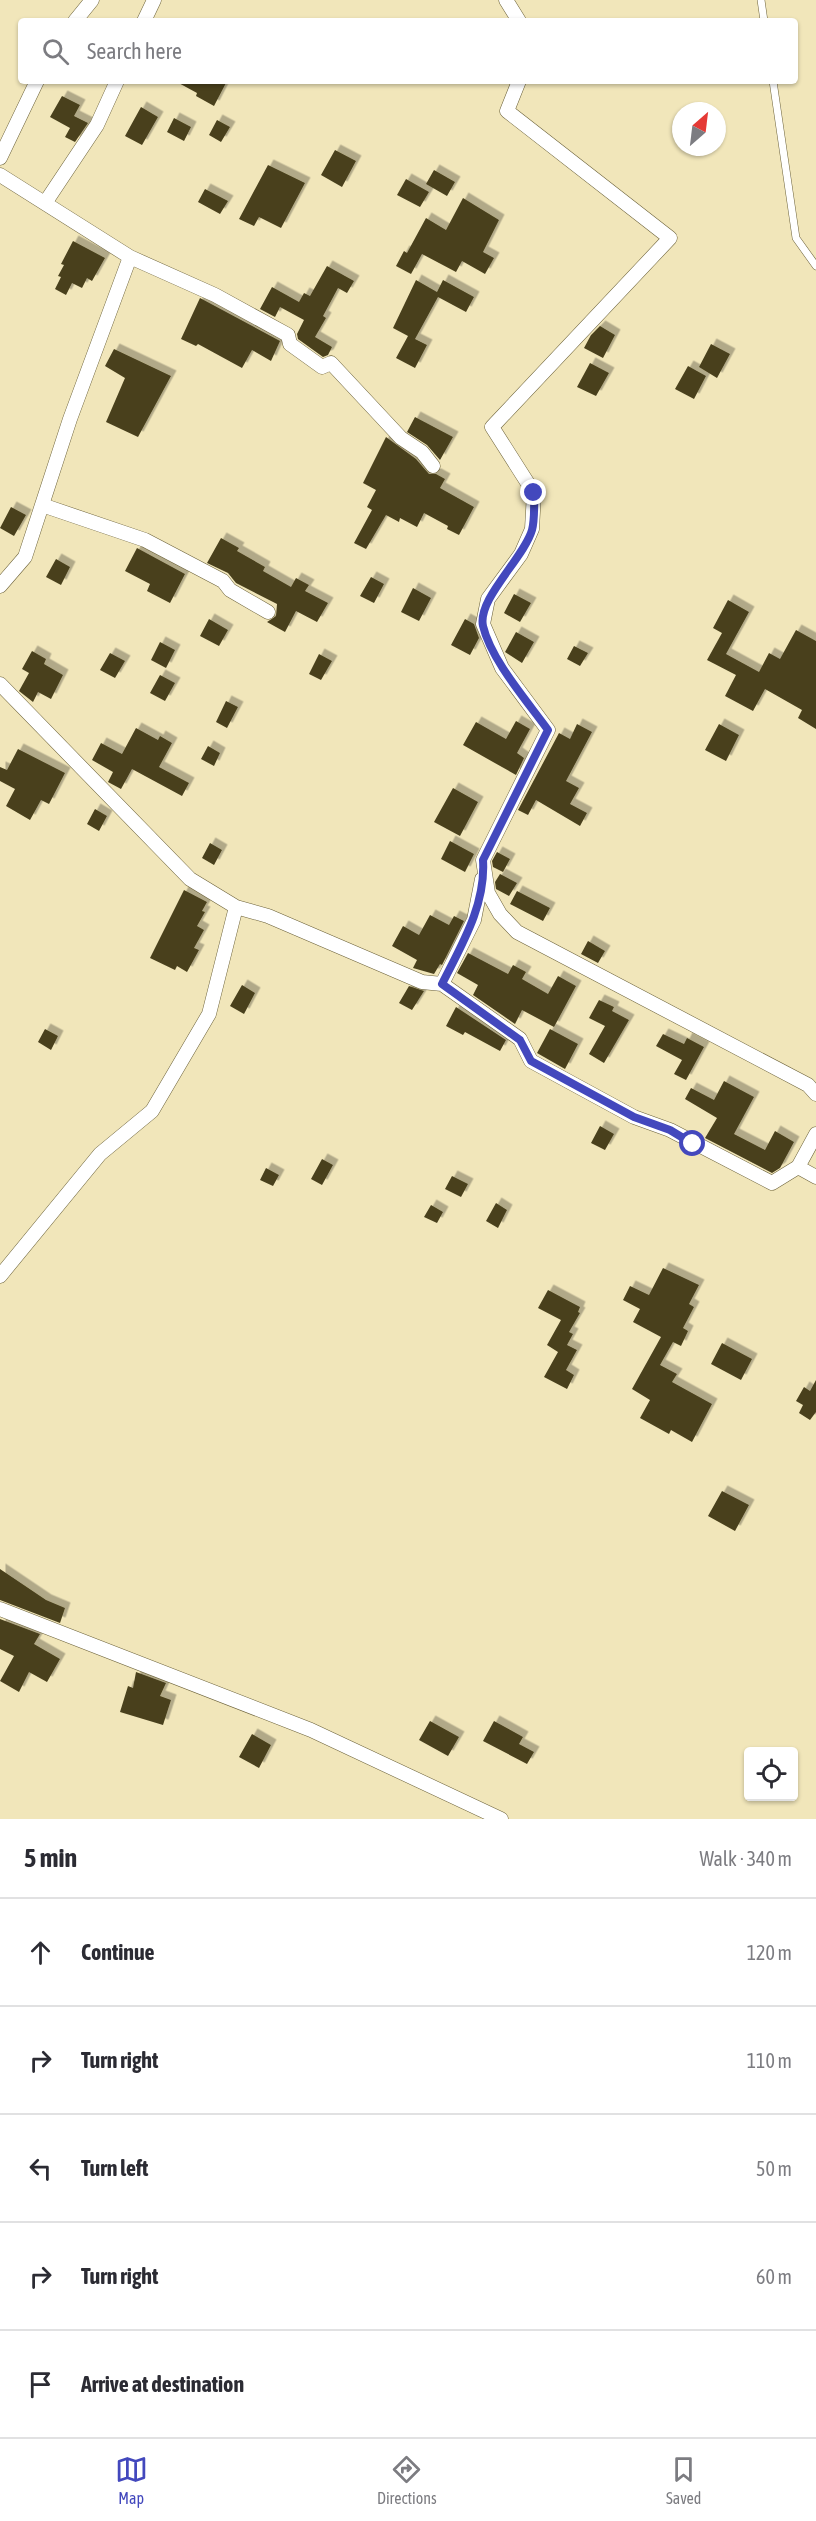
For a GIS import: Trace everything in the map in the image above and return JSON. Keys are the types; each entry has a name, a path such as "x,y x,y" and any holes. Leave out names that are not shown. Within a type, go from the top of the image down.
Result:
{"street":[{"path":"77,18 92,0"},
{"path":"145,18 154,0"},
{"path":"506,0 517,18"},
{"path":"0,158 36,84"},
{"path":"45,203 97,125 116,84"},
{"path":"442,984 474,920 483,860 548,730 502,668 483,624 488,599 521,554 532,529 534,493 492,427 670,238 507,111 518,84"},
{"path":"0,175 130,257 214,295 288,335 290,344 322,367 331,363 401,438 422,452 432,466"},
{"path":"0,586 25,557 70,419 130,257"},
{"path":"42,505 145,540 223,581 230,590 268,612"},
{"path":"0,684 189,879 236,907 268,916 422,982 442,984 520,1040 531,1061 634,1117 670,1130 693,1144 772,1183 798,1167 816,1134"},
{"path":"483,871 488,893 500,914 517,932 808,1085 816,1094"},
{"path":"0,1276 100,1154 152,1111 209,1014 236,907"},
{"path":"798,1167 816,1177"},
{"path":"0,1609 311,1730 501,1819"}],"lane":[{"path":"761,0 764,18"},
{"path":"773,84 796,238 816,266"}],"building":[{"path":"180,84 225,84 214,106 196,96 197,93"},
{"path":"62,96 80,105 74,116 88,123 75,142 65,137 70,128 50,117"},
{"path":"141,107 158,117 142,145 125,136"},
{"path":"174,118 191,127 184,141 167,132"},
{"path":"217,120 230,127 221,142 209,135"},
{"path":"335,150 356,161 342,187 321,175"},
{"path":"268,165 305,183 281,228 259,217 254,226 239,219"},
{"path":"434,170 455,182 447,196 426,184"},
{"path":"406,179 429,192 420,207 397,195"},
{"path":"205,189 228,201 220,214 198,202"},
{"path":"463,198 499,220 483,252 494,258 485,274 462,261 456,272 422,254 411,274 396,266 404,251 407,253 426,218 446,230"},
{"path":"73,241 105,258 92,281 87,278 82,288 72,283 66,295 55,289 64,265 61,264"},
{"path":"327,266 354,281 347,293 338,288 323,316 326,318 315,337 332,347 328,355 323,357 298,339 297,334 304,320 280,307 275,317 260,309 272,287 299,302 304,293 310,296"},
{"path":"416,280 437,292 443,280 474,297 466,312 438,297 415,339 427,345 415,368 396,358 408,336 393,328"},
{"path":"200,298 280,341 271,361 252,350 242,368 198,344 196,346 181,339"},
{"path":"600,326 615,335 603,358 584,348 591,335"},
{"path":"711,344 730,354 717,378 699,367"},
{"path":"114,349 171,376 138,437 106,422 125,378 105,366"},
{"path":"590,363 609,373 596,396 577,387"},
{"path":"688,366 706,376 694,399 675,389"},
{"path":"415,417 453,437 440,460 427,445 407,432"},
{"path":"386,437 416,459 429,474 436,474 445,479 440,488 474,507 459,535 424,513 417,527 400,518 399,522 386,515 366,549 354,543 372,510 367,507 376,490 363,483"},
{"path":"11,507 26,515 14,536 0,528"},
{"path":"221,538 239,548 237,551 265,567 263,571 291,587 296,578 309,585 305,591 328,603 317,622 296,611 285,632 267,622 276,616 277,604 236,583 228,573 207,563"},
{"path":"137,548 185,574 170,603 147,591 150,584 125,571"},
{"path":"56,559 70,567 61,585 46,577"},
{"path":"371,577 384,584 374,603 360,596"},
{"path":"413,588 431,598 419,621 401,612"},
{"path":"514,594 531,603 520,622 504,613"},
{"path":"728,600 749,612 726,654 759,672 769,653 780,659 796,630 816,641 816,729 798,718 802,710 765,689 753,711 725,696 736,675 707,660 722,633 713,628"},
{"path":"209,619 228,630 219,646 200,636"},
{"path":"465,619 474,624 479,638 470,655 451,645"},
{"path":"516,632 534,642 522,663 505,652"},
{"path":"160,642 175,650 166,668 151,660"},
{"path":"574,646 588,653 580,666 567,659"},
{"path":"32,651 46,659 44,664 63,675 51,699 38,692 33,702 19,691 29,673 22,669"},
{"path":"110,653 125,661 115,678 100,670"},
{"path":"319,654 332,661 321,680 309,674"},
{"path":"160,675 175,683 165,701 150,693"},
{"path":"226,701 238,707 227,728 216,722"},
{"path":"516,721 530,729 517,753 524,758 516,775 463,745 476,722 506,739"},
{"path":"577,724 592,732 566,781 579,788 570,804 587,813 580,826 536,800 528,815 518,810 559,733 570,739"},
{"path":"719,724 739,735 726,761 705,750"},
{"path":"136,728 158,740 160,736 172,743 159,767 189,783 182,796 132,769 121,789 108,782 113,772 92,760 101,743 122,754"},
{"path":"208,746 220,753 214,766 201,759"},
{"path":"18,749 65,773 49,804 41,800 30,820 6,806 15,789 0,781 0,767 7,770"},
{"path":"453,788 478,802 460,836 434,822"},
{"path":"95,809 107,816 99,831 87,824"},
{"path":"450,841 474,854 465,872 441,859"},
{"path":"210,843 222,850 214,865 202,858"},
{"path":"497,852 510,859 503,872 493,867 492,861"},
{"path":"500,874 517,883 509,896 496,889 495,882"},
{"path":"184,890 207,902 202,911 205,912 197,926 204,930 194,948 199,950 187,972 177,966 175,970 150,958"},
{"path":"517,891 550,908 543,921 510,904"},
{"path":"430,915 449,925 454,916 464,921 442,965 440,964 434,974 413,968 417,960 392,946 403,926 419,935"},
{"path":"588,941 605,951 598,963 581,954"},
{"path":"468,953 508,974 513,965 526,972 522,979 548,994 558,976 576,986 554,1027 522,1010 515,1024 473,995 478,985 457,973"},
{"path":"242,985 255,993 244,1014 230,1006"},
{"path":"409,986 424,991 412,1010 399,1003"},
{"path":"599,1000 614,1007 612,1011 629,1020 604,1063 589,1054 605,1026 589,1018"},
{"path":"456,1007 506,1040 500,1051 465,1032 463,1035 446,1026"},
{"path":"45,1029 58,1036 51,1050 38,1042"},
{"path":"550,1029 578,1044 565,1069 537,1053"},
{"path":"663,1034 684,1044 687,1038 704,1047 686,1080 674,1074 682,1060 656,1046"},
{"path":"724,1081 754,1097 734,1134 765,1150 775,1131 794,1142 780,1168 772,1173 705,1138 717,1118 685,1099 691,1088 714,1100"},
{"path":"600,1126 614,1134 605,1150 591,1143"},
{"path":"322,1159 333,1165 322,1185 311,1179"},
{"path":"266,1168 279,1175 273,1186 260,1180"},
{"path":"452,1176 468,1184 461,1197 445,1189"},
{"path":"496,1203 507,1210 498,1228 486,1221"},
{"path":"431,1205 443,1212 437,1223 424,1217"},
{"path":"663,1268 699,1285 689,1304 694,1307 683,1328 688,1331 681,1346 673,1342 660,1365 677,1374 672,1382 712,1404 692,1442 671,1430 669,1434 640,1418 650,1400 632,1389 661,1337 633,1322 640,1309 623,1300 630,1286 649,1295"},
{"path":"548,1290 580,1307 578,1312 580,1313 569,1332 573,1334 567,1345 577,1350 566,1370 574,1375 567,1389 544,1377 558,1352 547,1345 561,1320 538,1308"},
{"path":"722,1343 752,1359 741,1380 711,1364"},
{"path":"816,1380 816,1412 810,1420 799,1413 803,1405 796,1401 804,1387 810,1391"},
{"path":"722,1491 749,1505 735,1531 708,1516"},
{"path":"0,1569 46,1600 65,1608 60,1623 0,1600"},
{"path":"0,1619 40,1634 34,1644 60,1659 47,1682 29,1672 19,1692 0,1681 14,1656 0,1649"},
{"path":"136,1672 166,1683 160,1696 171,1700 163,1725 120,1712 128,1686 133,1688"},
{"path":"430,1721 459,1737 448,1756 419,1740"},
{"path":"494,1721 523,1737 519,1744 534,1752 527,1764 483,1741"},
{"path":"252,1734 271,1745 259,1768 239,1757"}],"route":[{"path":"534,493 532,529 521,554 488,599 483,624 502,668 548,730 483,860 474,920 442,984 520,1040 531,1061 634,1117 670,1130 693,1144"}]}
